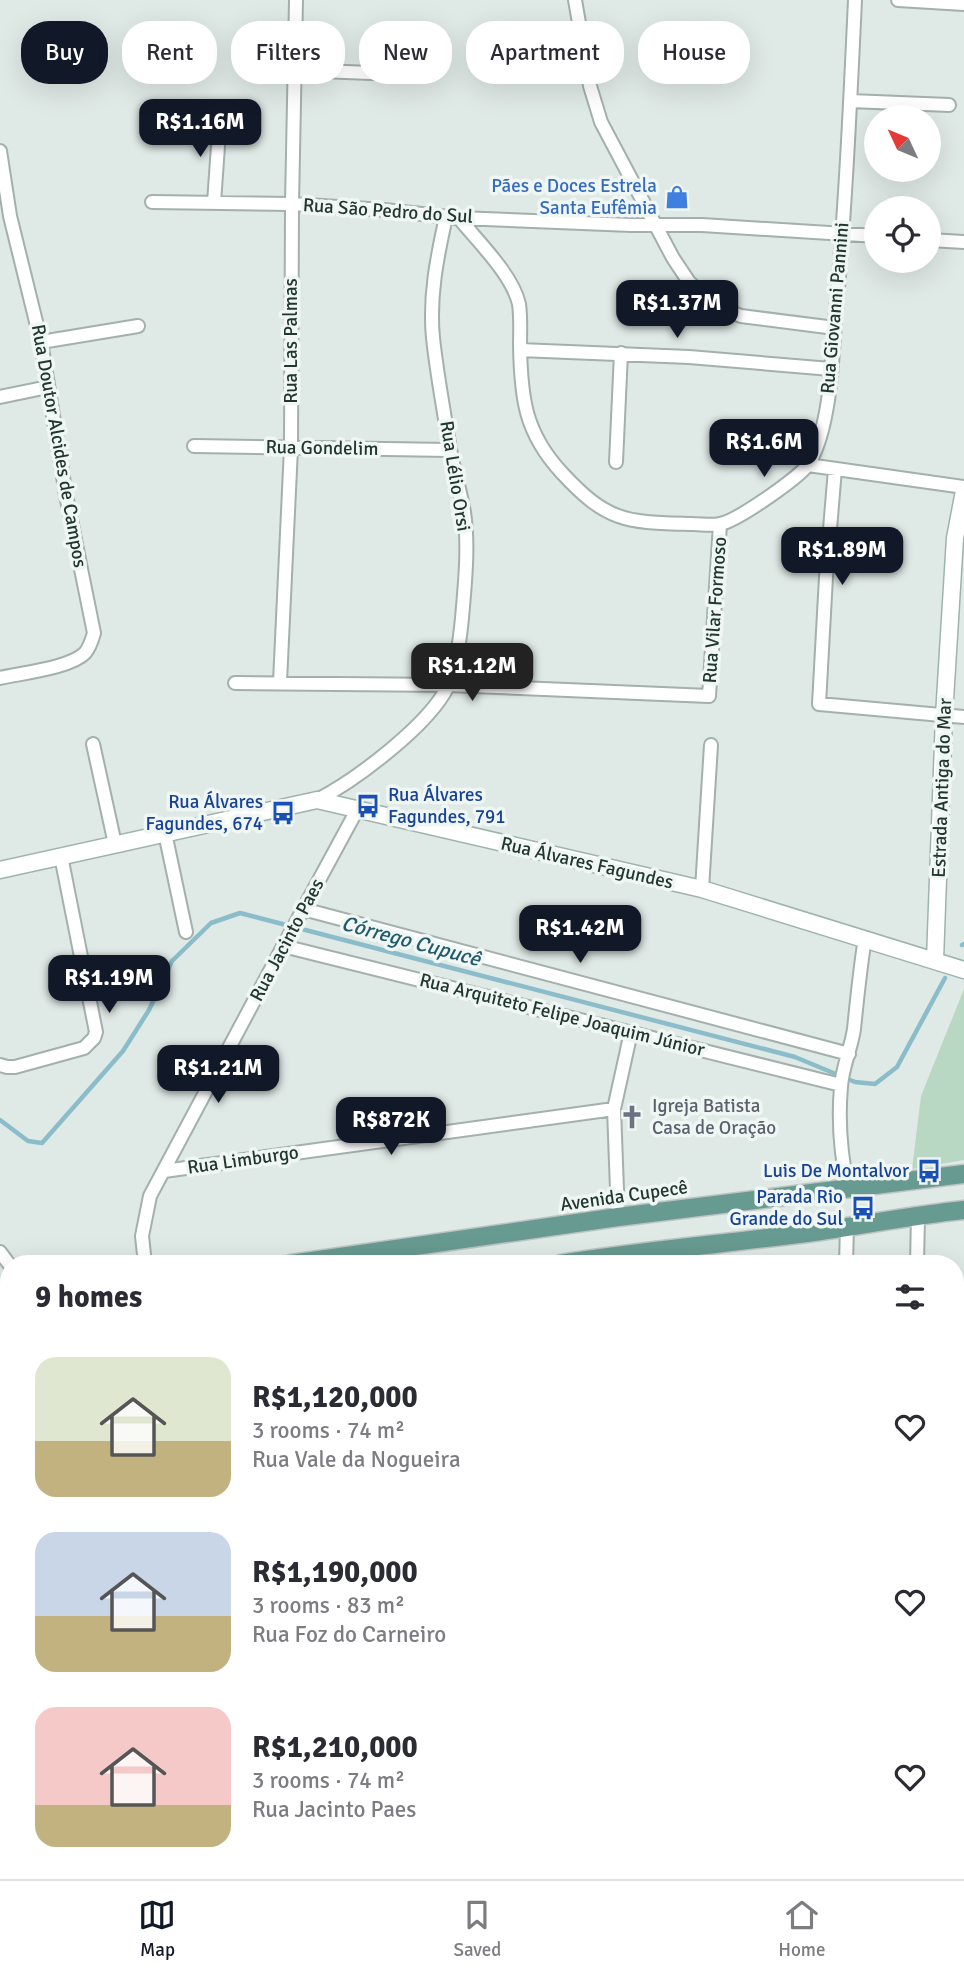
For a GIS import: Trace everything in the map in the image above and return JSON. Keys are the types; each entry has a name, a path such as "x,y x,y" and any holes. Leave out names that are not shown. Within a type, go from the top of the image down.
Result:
{"main road":[{"name":"Avenida Cupecê","path":"354,1255 618,1217 964,1174"},
{"path":"653,1255 964,1210"}],"street":[{"name":"Rua Las Palmas","path":"296,0 296,21"},
{"path":"575,0 590,86 601,122 673,258 689,282 723,309 741,316 835,328"},
{"name":"Rua Giovanni Pannini","path":"720,524 767,498 808,466 823,428 843,235 855,0"},
{"path":"898,0 964,4"},
{"name":"Rua Las Palmas","path":"280,682 291,447 295,84"},
{"path":"850,101 949,104"},
{"path":"214,203 220,117"},
{"name":"Rua Doutor Alcides de Campos","path":"0,150 5,217 41,342 66,495 94,633 90,646 83,655 69,663 0,678"},
{"name":"Rua São Pedro do Sul","path":"152,202 292,204 384,209 453,217 702,225 864,236"},
{"path":"453,217 502,271 512,286 518,303 523,400 529,425 560,471 602,510 621,519 720,524"},
{"name":"Rua Lélio Orsi","path":"317,800 352,779 411,731 432,709 448,685 461,635 466,556 464,513 450,450 433,336 434,277 438,252 453,217"},
{"path":"941,241 964,242"},
{"path":"41,342 138,326"},
{"path":"520,350 621,353 831,369"},
{"path":"616,462 621,353"},
{"path":"0,397 48,387"},
{"name":"Rua Gondelim","path":"194,446 450,450"},
{"path":"808,466 964,489"},
{"path":"835,469 819,704 964,716"},
{"name":"Estrada Antiga do Mar","path":"935,960 944,716 955,538 964,489"},
{"name":"Rua Vilar Formoso","path":"448,685 709,696 720,524"},
{"path":"235,682 448,685"},
{"path":"93,744 115,844"},
{"path":"702,890 711,746"},
{"name":"Rua Álvares Fagundes","path":"0,870 317,800 702,890 964,970"},
{"name":"Rua Jacinto Paes","path":"144,1255 142,1236 150,1196 358,810"},
{"path":"165,833 186,932"},
{"path":"0,1065 15,1067 84,1048 94,1038 96,1031 61,856"},
{"name":"Rua Arquiteto Felipe Joaquim Júnior","path":"302,912 848,1055"},
{"path":"848,1189 841,1132 841,1083 848,1055 865,938"},
{"name":"Rua Arquiteto Felipe Joaquim Júnior","path":"284,943 841,1083"},
{"path":"618,1217 614,1109 631,1032"},
{"name":"Rua Limburgo","path":"163,1171 614,1109"},
{"path":"917,1255 918,1215"},
{"path":"846,1255 847,1226"}],"green space":[{"path":"964,989 964,1160 912,1169 921,1096"}],"waterway":[{"name":"Córrego Cupucê","path":"0,1120 28,1141 42,1143 123,1051 149,1010 172,961 211,923 240,913 795,1057 855,1082 875,1084 897,1067 945,978"}],"place":[{"name":"Pães e Doces Estrela Santa Eufêmia","path":"677,197"},
{"name":"Rua Álvares Fagundes, 791","path":"368,806"},
{"name":"Rua Álvares Fagundes, 674","path":"283,813"},
{"name":"Igreja Batista Casa de Oração","path":"632,1117"},
{"name":"Luis De Montalvor","path":"929,1171"},
{"name":"Parada Rio Grande do Sul","path":"863,1208"}]}
